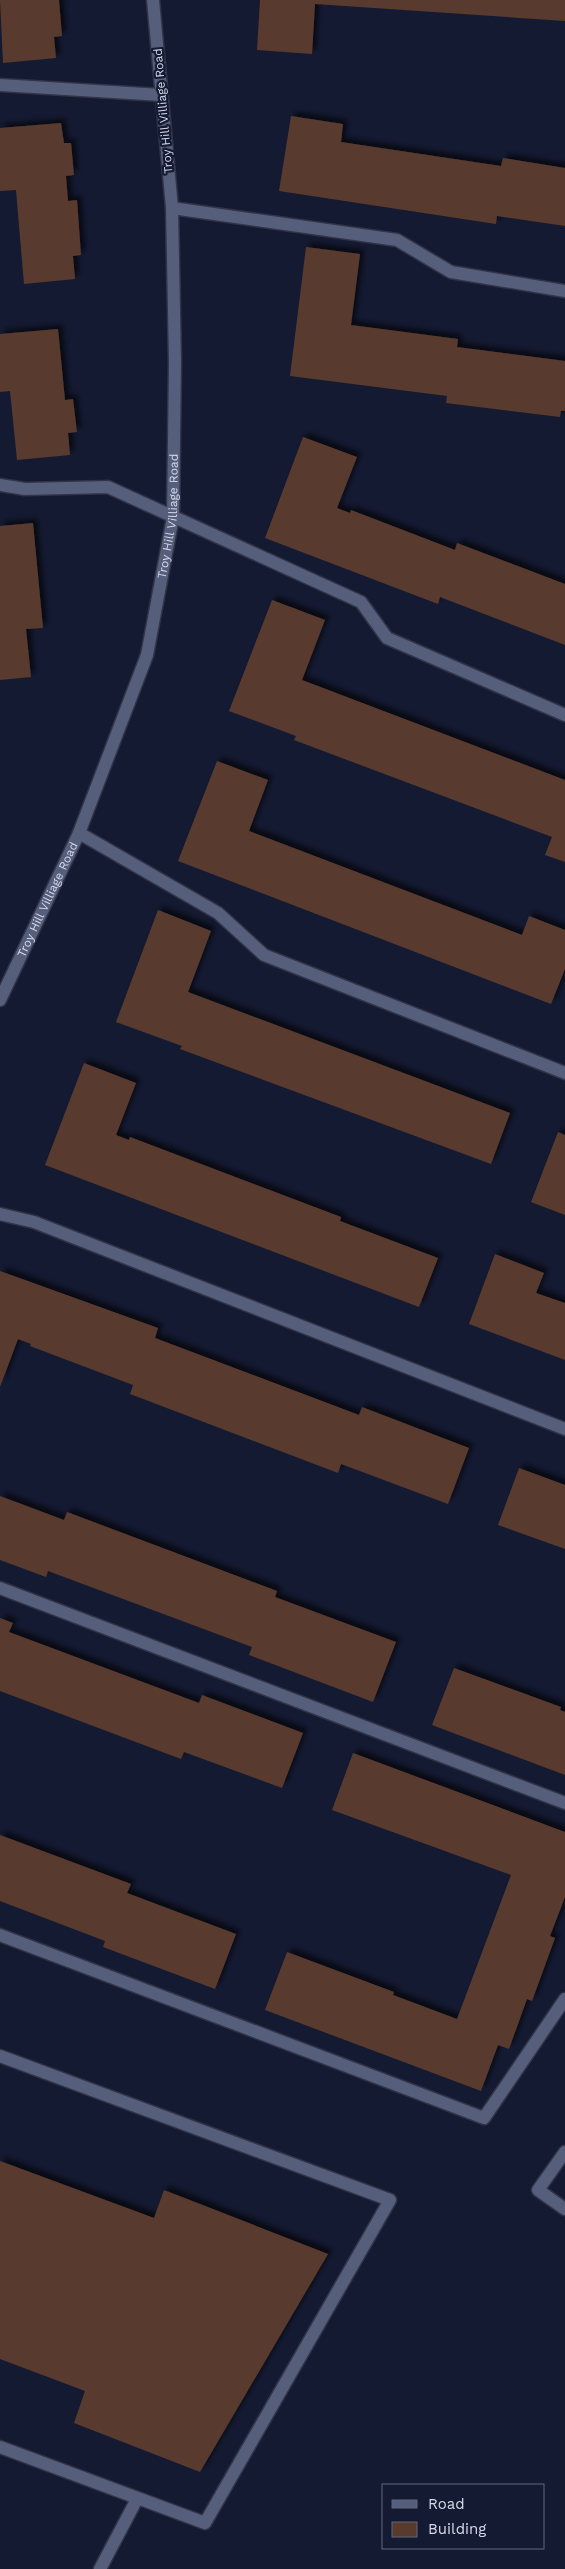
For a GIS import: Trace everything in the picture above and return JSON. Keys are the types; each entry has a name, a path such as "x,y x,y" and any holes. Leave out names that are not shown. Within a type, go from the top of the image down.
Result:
{"street":[{"name":"Troy Hill Villiage Road","path":"0,1000 79,832 147,655 172,516 175,362 172,208 153,0"},
{"path":"0,85 161,95"},
{"path":"172,208 397,240 451,272 565,291"},
{"path":"0,485 25,489 108,487 361,602 387,638 565,715"},
{"path":"79,832 218,913 264,955 565,1073"},
{"path":"0,1214 34,1222 565,1429"},
{"path":"0,1588 565,1803"},
{"path":"0,1935 484,2118 565,1999"},
{"path":"0,2056 390,2200 205,2523 0,2448"},
{"path":"565,2152 538,2190 565,2209"},
{"path":"100,2569 137,2498"}],"building":[{"path":"0,0 59,0 62,36 54,37 56,58 3,63"},
{"path":"260,0 565,0 565,21 315,4 312,54 257,50"},
{"path":"291,116 343,124 341,142 501,166 503,158 565,168 565,226 497,216 496,224 279,191"},
{"path":"61,123 64,143 71,143 74,175 66,176 68,201 77,200 81,255 73,256 75,279 24,284 16,190 0,191 0,128"},
{"path":"306,247 360,254 351,325 458,339 457,347 565,361 565,411 561,411 560,417 446,403 447,396 290,376"},
{"path":"58,329 65,400 73,399 77,432 68,433 70,455 17,460 10,391 0,392 0,334"},
{"path":"303,437 357,457 337,508 350,513 351,510 455,550 457,543 565,584 565,645 440,597 438,604 265,538"},
{"path":"33,523 43,628 26,629 31,677 0,680 0,526"},
{"path":"272,600 325,620 302,680 565,780 565,862 545,855 552,837 294,740 296,736 229,711"},
{"path":"217,761 268,780 249,831 522,935 529,916 565,930 565,969 551,1004 178,861"},
{"path":"158,910 211,931 188,992 510,1113 491,1164 180,1049 182,1046 116,1022"},
{"path":"84,1063 136,1083 116,1135 129,1140 130,1137 341,1217 340,1221 438,1258 419,1307 45,1165"},
{"path":"558,1132 565,1135 565,1215 531,1202"},
{"path":"495,1254 544,1273 536,1293 565,1303 565,1360 469,1324"},
{"path":"0,1271 158,1328 155,1338 359,1415 362,1407 469,1448 448,1504 341,1464 338,1473 130,1394 133,1385 30,1346 31,1344 18,1339 0,1387"},
{"path":"519,1468 565,1485 565,1549 498,1525"},
{"path":"0,1496 64,1520 67,1512 277,1591 275,1597 396,1642 373,1702 249,1655 252,1647 48,1571 46,1577 0,1560"},
{"path":"0,1618 13,1623 9,1632 199,1703 202,1695 303,1733 282,1788 184,1752 181,1759 0,1691"},
{"path":"454,1668 561,1707 560,1710 565,1712 565,1775 432,1725"},
{"path":"353,1753 565,1832 565,1897 550,1936 555,1938 532,2001 527,1999 509,2049 498,2045 481,2091 265,2010 287,1952 394,1992 393,1995 457,2019 511,1875 332,1810"},
{"path":"0,1835 131,1884 127,1893 236,1934 215,1989 103,1947 105,1941 0,1901"},
{"path":"0,2161 154,2218 164,2190 328,2254 200,2472 74,2423 85,2391 0,2359"}]}
